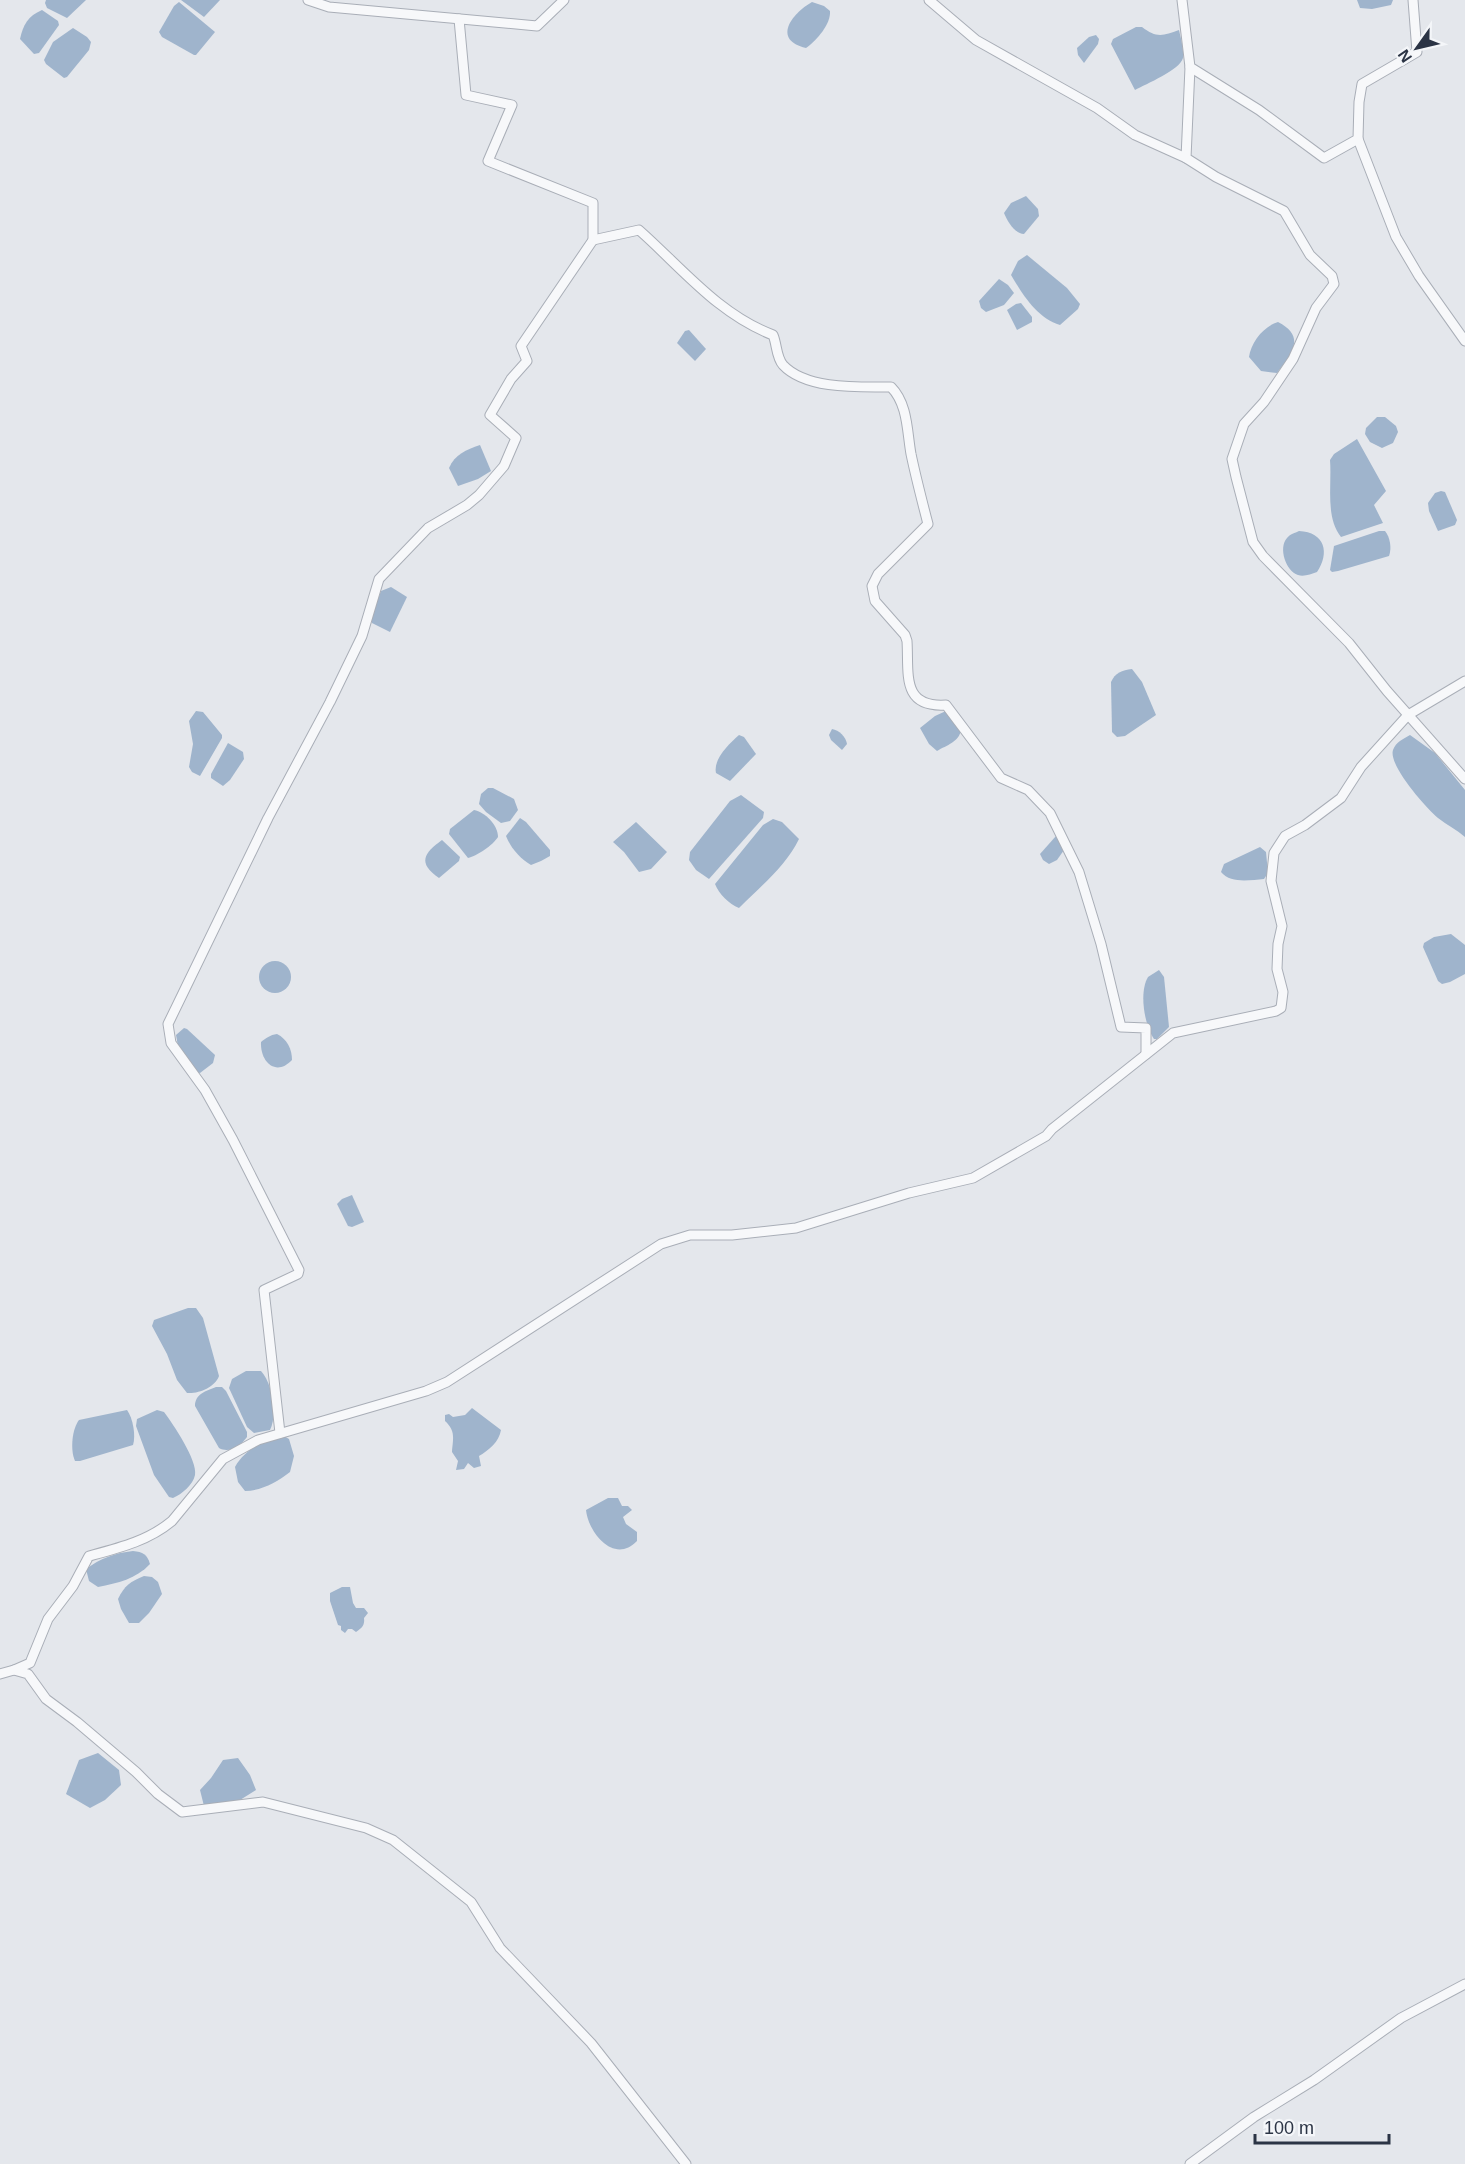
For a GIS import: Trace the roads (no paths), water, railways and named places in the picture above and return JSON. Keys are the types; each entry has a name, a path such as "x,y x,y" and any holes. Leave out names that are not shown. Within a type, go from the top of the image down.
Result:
{"street":[{"path":"308,0 329,7 537,26 564,0"},
{"path":"929,0 976,40 1096,108 1135,135 1186,158 1216,177 1284,211 1310,255 1332,276 1334,284 1316,308 1293,359 1264,402 1244,424 1232,459 1253,542 1271,565 1350,643 1408,715 1465,779"},
{"path":"1182,0 1190,67 1186,158"},
{"path":"1413,0 1417,52 1362,84 1358,139 1396,237 1419,276 1465,341"},
{"path":"280,1433 264,1290 288,1280 298,1274 299,1270 210,1100 171,1043 168,1024 268,818 330,702 362,636 379,579 428,528 467,506 504,466 516,438 490,416 511,379 527,361 521,345 593,240 593,203 488,161 512,105 466,95 459,19"},
{"path":"1190,67 1259,110 1324,158 1358,139"},
{"path":"593,240 639,230 725,310 752,327 773,335 779,357 783,365 790,370 826,385 843,388 891,387 898,394 904,411 911,453 928,524 878,573 872,586 875,601 905,635 913,695 930,706 946,705 1001,778 1028,790 1050,813 1079,872 1101,944 1121,1027 1146,1028 1146,1054"},
{"path":"0,1674 30,1663 48,1619 73,1586 89,1556 129,1545 153,1535 172,1521 223,1459 258,1440 426,1391 447,1382 661,1244 690,1235 732,1235 796,1228 909,1194 973,1179 1046,1136 1173,1033 1281,1008 1283,992 1277,969 1278,944 1282,926 1271,881 1274,853 1286,836 1341,798 1361,767 1408,715 1465,681"},
{"path":"14,1670 28,1674 46,1699 77,1722 136,1772 158,1794 182,1812 263,1802 366,1828 393,1840 471,1902 500,1948 591,2043 686,2164"},
{"path":"1190,2164 1254,2117 1314,2080 1401,2018 1465,1984"}],"water":[{"path":"46,0 86,0 67,18 47,8"},
{"path":"181,0 220,0 204,17"},
{"path":"1357,0 1393,0 1391,5 1372,9 1360,8"},
{"path":"179,2 215,32 196,55 162,37 159,32 174,6"},
{"path":"812,2 824,6 830,11 830,16 815,41 806,48 796,44 787,33 788,26 797,13"},
{"path":"42,10 58,21 59,25 39,53 34,54 20,39 27,22"},
{"path":"1136,27 1142,27 1151,33 1160,35 1179,30 1183,58 1176,67 1135,90 1111,44 1113,39"},
{"path":"73,28 91,42 89,50 64,78 44,60 53,42"},
{"path":"1096,35 1099,39 1098,44 1084,63 1078,55 1077,48 1089,37"},
{"path":"1026,196 1038,209 1039,216 1024,234 1014,229 1004,213 1011,203"},
{"path":"1027,255 1067,288 1080,304 1078,309 1060,325 1044,317 1038,311 1026,298 1011,275 1018,261"},
{"path":"999,279 1014,293 1004,305 986,312 981,308 979,301"},
{"path":"1021,303 1032,317 1032,322 1017,330 1007,310"},
{"path":"1278,322 1292,334 1294,346 1277,373 1261,371 1249,357 1250,351 1255,340 1263,331"},
{"path":"689,330 706,349 695,361 677,343 685,331"},
{"path":"1377,417 1385,417 1396,426 1398,432 1393,443 1382,448 1370,442 1365,434 1366,428"},
{"path":"1357,439 1386,491 1374,505 1383,523 1341,537 1336,529 1331,510 1330,460 1334,454"},
{"path":"480,445 491,471 478,479 458,486 449,468 451,463 461,453"},
{"path":"1445,492 1457,520 1455,525 1438,531 1428,503 1435,493"},
{"path":"1299,531 1315,535 1323,545 1323,558 1317,572 1298,575 1287,564 1283,553 1284,542"},
{"path":"1385,531 1388,536 1389,556 1338,571 1330,570 1334,546"},
{"path":"391,587 407,597 390,632 372,623 372,616 381,591"},
{"path":"1132,669 1142,682 1156,715 1125,736 1117,737 1112,732 1111,682 1119,672"},
{"path":"196,711 203,712 222,735 200,776 192,772 189,767 193,744 189,721"},
{"path":"946,711 961,730 955,740 937,751 929,744 920,728 935,716"},
{"path":"832,729 840,732 845,739 847,744 842,750 831,740 829,735"},
{"path":"739,735 744,737 756,754 730,781 716,773 717,762"},
{"path":"1410,735 1435,753 1465,790 1465,837 1432,813 1409,786 1396,766 1393,757 1394,747"},
{"path":"228,743 243,752 244,759 230,780 223,786 211,778 211,774"},
{"path":"488,788 493,788 514,799 518,810 510,821 501,823 479,804 481,794"},
{"path":"741,795 764,812 763,818 709,879 696,870 689,860 690,852 730,801"},
{"path":"474,810 490,820 496,828 498,837 484,850 468,858 449,834 450,829"},
{"path":"520,818 550,850 550,856 531,865 516,852 506,836"},
{"path":"773,819 782,822 799,839 780,867 739,908 725,898 715,884 763,825"},
{"path":"636,822 667,852 651,869 639,872 613,842"},
{"path":"1056,836 1064,850 1057,860 1049,864 1040,854"},
{"path":"442,840 460,857 459,861 439,878 428,868 426,858 431,849"},
{"path":"1260,847 1266,852 1268,873 1264,879 1235,880 1221,872 1224,864"},
{"path":"1451,934 1465,945 1465,974 1442,984 1438,981 1423,947 1424,943 1434,937"},
{"path":"275,961 286,966 291,977 286,988 275,993 264,988 259,977 264,966"},
{"path":"1159,970 1164,977 1169,1027 1157,1039 1154,1039 1145,1017 1143,999 1148,977"},
{"path":"184,1028 215,1055 213,1063 200,1073 196,1072 178,1046 176,1035"},
{"path":"277,1034 286,1042 292,1056 292,1060 280,1067 270,1065 261,1049 261,1042"},
{"path":"352,1195 364,1222 352,1227 348,1226 337,1204"},
{"path":"188,1308 196,1308 203,1318 219,1376 210,1386 192,1393 187,1393 177,1380 167,1354 152,1326 154,1320"},
{"path":"246,1371 261,1371 268,1383 274,1407 270,1430 254,1433 247,1427 229,1388 232,1379"},
{"path":"216,1387 222,1387 226,1391 247,1432 245,1440 238,1446 227,1450 219,1448 195,1406 199,1396"},
{"path":"472,1408 501,1430 500,1434 493,1445 479,1456 481,1466 474,1468 468,1463 464,1469 456,1470 458,1461 452,1452 452,1432 445,1421 445,1415 449,1414 453,1417 465,1415"},
{"path":"127,1410 133,1427 133,1445 75,1461 72,1440 79,1420"},
{"path":"157,1410 164,1412 173,1425 189,1452 195,1469 194,1479 190,1486 173,1498 169,1497 154,1475 136,1426 137,1419"},
{"path":"282,1435 289,1439 294,1456 290,1472 269,1485 245,1491 238,1482 235,1467 239,1460 261,1444"},
{"path":"608,1498 618,1498 622,1506 628,1506 632,1510 623,1517 626,1524 637,1532 637,1541 628,1547 611,1548 597,1536 588,1519 586,1510"},
{"path":"133,1551 144,1554 147,1558 150,1564 145,1569 120,1582 98,1587 89,1581 86,1569 108,1557"},
{"path":"144,1576 152,1577 158,1582 162,1594 139,1623 129,1623 118,1599 128,1584"},
{"path":"342,1587 350,1587 356,1608 364,1608 368,1613 364,1618 363,1626 356,1632 348,1629 345,1633 341,1630 330,1601 330,1593"},
{"path":"98,1753 119,1770 121,1785 105,1800 90,1808 66,1794 79,1760"},
{"path":"238,1758 250,1775 256,1790 240,1800 204,1806 200,1790 223,1760"}]}
